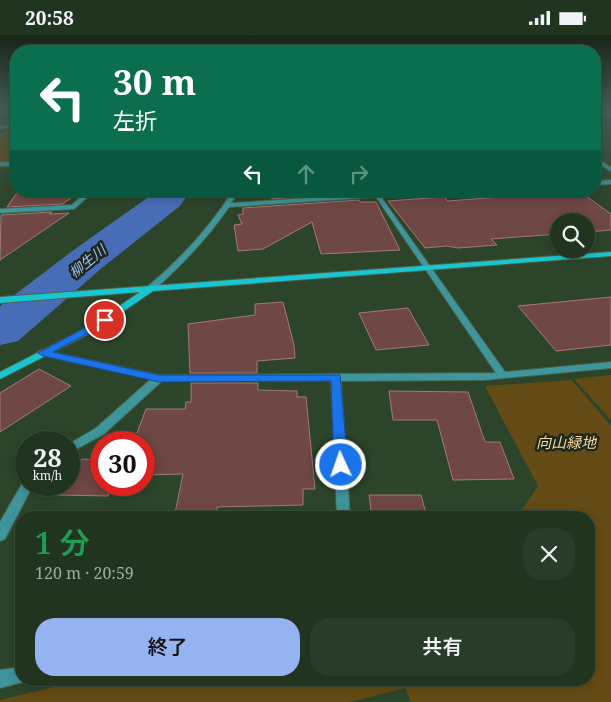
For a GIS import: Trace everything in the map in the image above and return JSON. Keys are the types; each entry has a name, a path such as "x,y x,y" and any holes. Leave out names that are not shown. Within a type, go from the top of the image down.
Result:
{"street":[{"path":"0,211 74,207 85,197"},
{"path":"0,376 94,328 150,289 192,251 210,231 233,197"},
{"path":"228,205 326,197"},
{"path":"378,197 502,376"},
{"path":"0,300 611,254"},
{"path":"43,353 159,378 502,376 611,365"},
{"path":"80,443 100,431 159,378"},
{"path":"336,378 344,511"},
{"path":"0,535 21,496"},
{"path":"0,679 15,676"}],"green space":[{"path":"0,140 10,140 10,161 0,162"},
{"path":"611,375 611,420 574,379"},
{"name":"向山緑地","path":"572,380 611,426 611,702 411,702 405,688 350,702 0,702 0,700 58,686 595,686 595,511 521,511 538,486 485,386"}],"building":[{"path":"14,197 72,197 63,204 7,207"},
{"path":"271,197 300,197 272,199"},
{"path":"444,197 448,201 500,197 587,197 611,214 611,230 595,231 595,213 550,213 550,235 491,239 497,245 425,248 388,201"},
{"path":"359,200 360,202 376,202 400,250 321,254 312,222 263,249 238,251 234,225 242,224 238,215 243,214 243,208"},
{"path":"52,212 49,214 69,213 0,260 1,215"},
{"path":"611,297 611,345 556,351 518,306"},
{"path":"283,302 294,345 295,358 257,361 257,373 190,373 188,324 255,315 255,304"},
{"path":"408,308 429,345 376,350 359,313"},
{"path":"39,369 71,386 0,432 0,393"},
{"path":"191,383 258,383 258,390 297,391 297,397 306,397 315,489 303,489 303,505 217,507 217,511 175,511 183,474 155,475 155,431 138,431 146,409 185,409 186,402 191,402"},
{"path":"389,391 468,392 485,442 500,442 514,479 453,480 437,420 393,420"},
{"path":"82,459 90,459 90,496 80,495 80,462"},
{"path":"369,495 421,495 425,511 371,511"}],"waterway":[{"name":"柳生川","path":"0,330 89,258 170,197"}],"route":[{"path":"105,320 94,328 43,353 159,378 336,378 341,465"}]}
